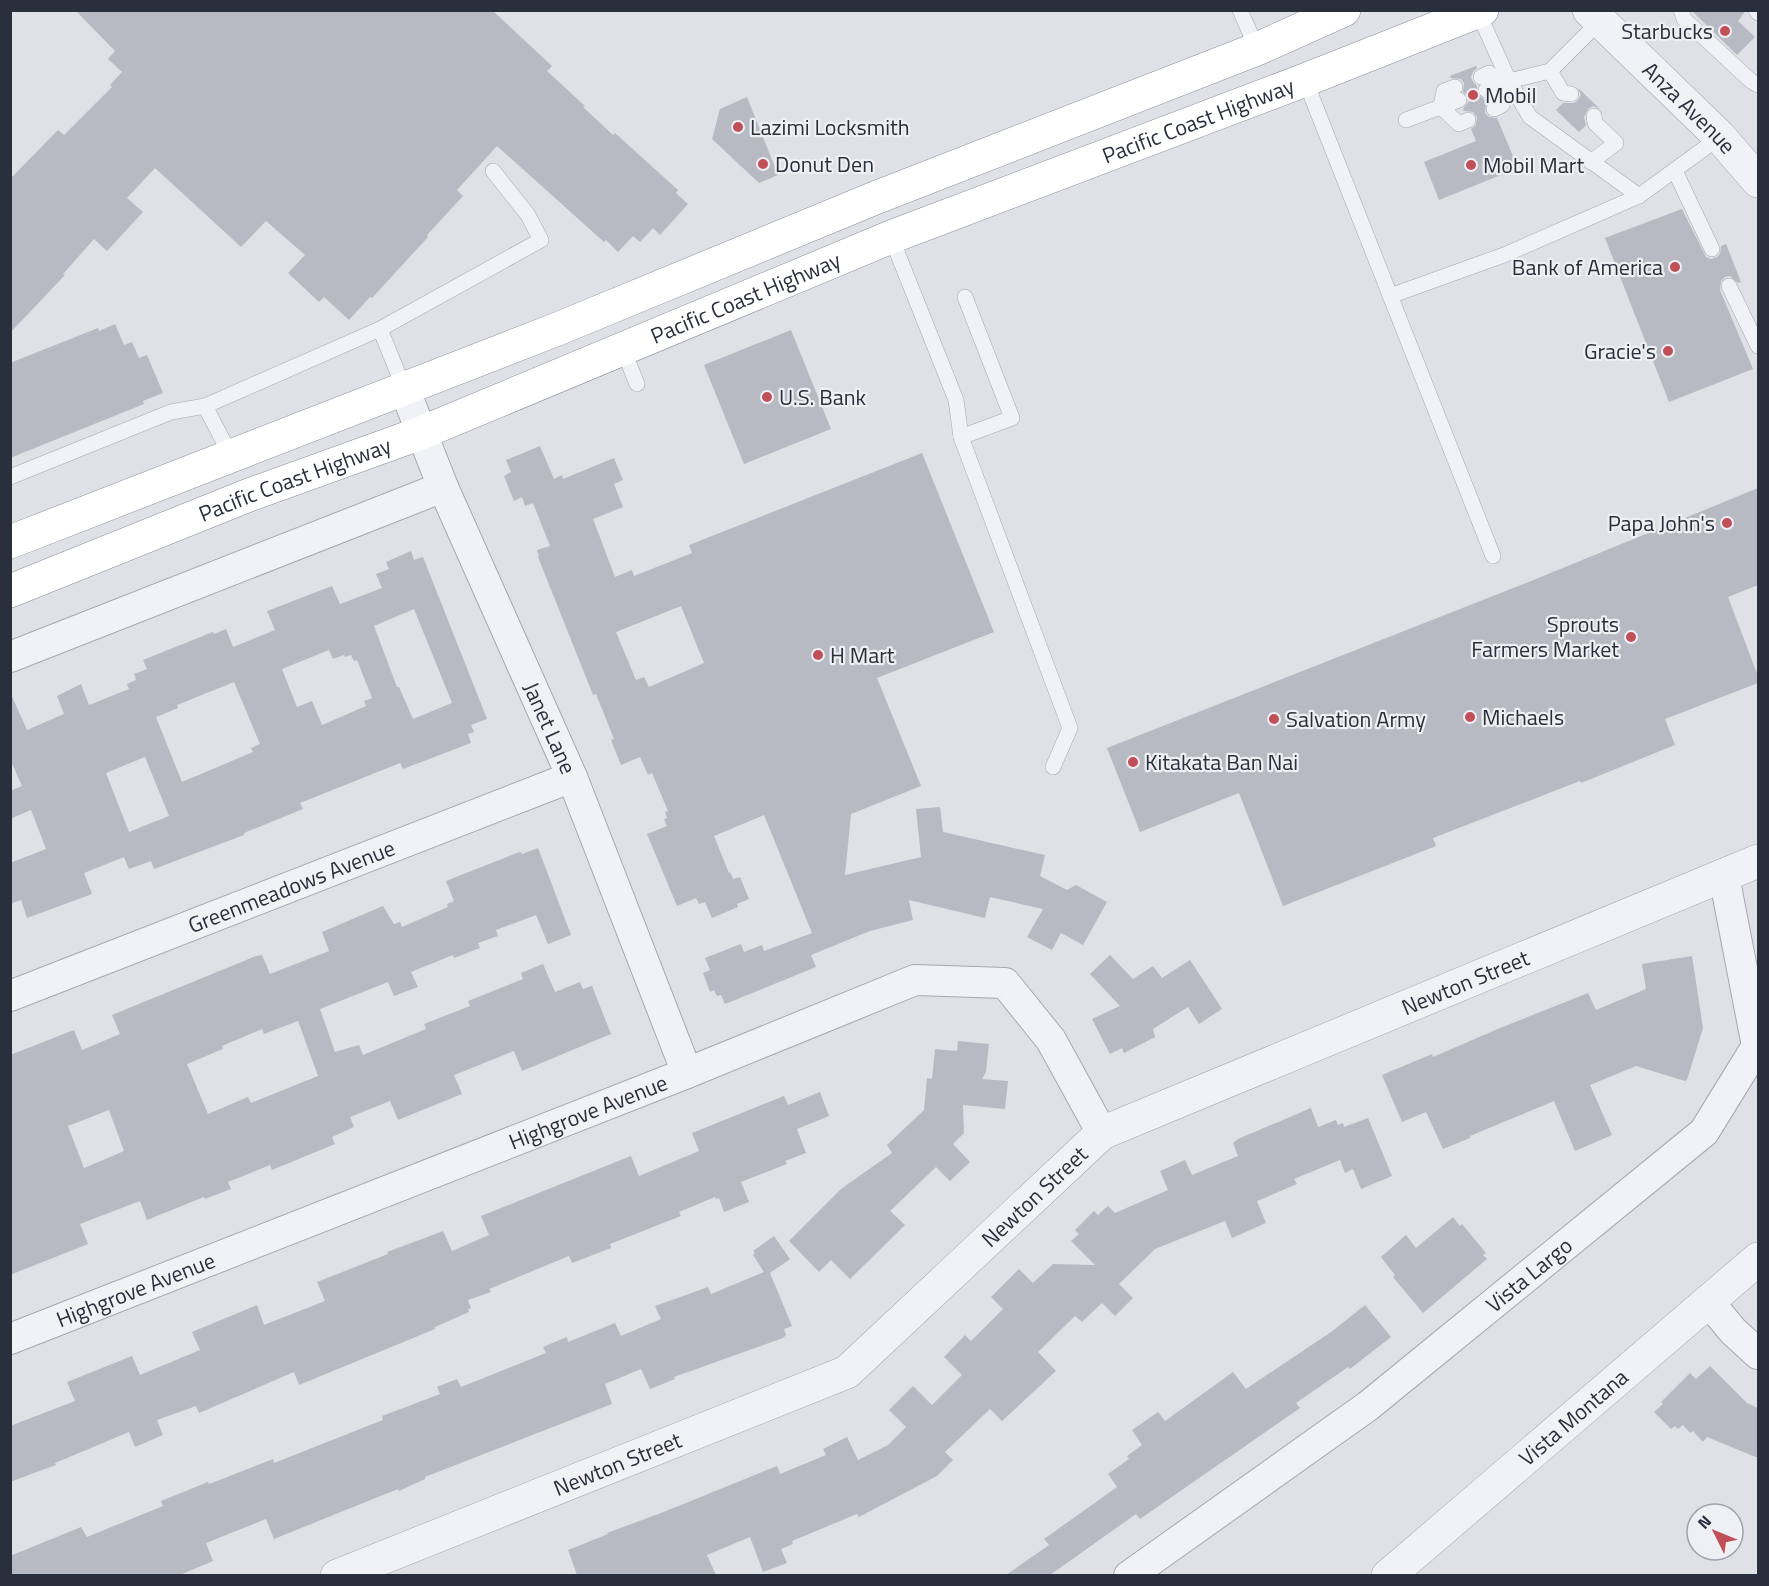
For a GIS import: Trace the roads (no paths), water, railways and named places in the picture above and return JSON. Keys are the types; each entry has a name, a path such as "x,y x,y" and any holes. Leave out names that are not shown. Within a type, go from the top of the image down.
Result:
{"highway":[{"name":"Pacific Coast Highway","path":"10,543 560,328 874,198 1257,49 1344,10"},
{"name":"Pacific Coast Highway","path":"10,591 249,495 422,433 891,237 1480,11"},
{"path":"874,198 891,237"}],"street":[{"name":"Anza Avenue","path":"1594,16 1720,137 1758,181"},
{"name":"Janet Lane","path":"404,388 443,487 572,777 687,1073"},
{"path":"10,657 443,487"},
{"name":"Greenmeadows Avenue","path":"10,996 572,777"},
{"name":"Newton Street","path":"337,1575 847,1372 1102,1132 1758,861"},
{"name":"Vista Largo","path":"1129,1575 1368,1406 1704,1132 1757,1046 1724,876"},
{"name":"Highgrove Avenue","path":"10,1339 687,1073 915,980 1005,983 1051,1040 1102,1132"},
{"name":"Vista Montana","path":"1388,1575 1758,1259"},
{"path":"1709,1302 1733,1331 1758,1354"}],"lane":[{"path":"1240,10 1257,49"},
{"path":"1681,10 1684,19 1758,85"},
{"path":"1480,11 1505,82 1530,117 1639,196"},
{"path":"1483,83 1505,82 1550,71 1594,16"},
{"path":"1550,71 1566,96"},
{"path":"1305,80 1493,556"},
{"path":"1494,109 1502,105 1505,82"},
{"path":"1406,120 1441,107 1457,93"},
{"path":"1441,107 1459,124 1468,120"},
{"path":"1591,162 1616,142 1592,121"},
{"path":"1390,296 1504,255 1639,196 1720,137"},
{"path":"10,477 171,412 205,406 380,329 542,240 528,215 493,171"},
{"path":"1675,171 1712,249"},
{"path":"891,237 956,400 961,437 1070,728 1053,766"},
{"path":"1729,286 1758,346"},
{"path":"961,437 1012,418 965,297"},
{"path":"380,329 404,388"},
{"path":"623,349 637,384"},
{"path":"205,406 231,456"}],"place":[{"name":"Starbucks","path":"1725,31"},
{"name":"Mobil","path":"1473,95"},
{"name":"Lazimi Locksmith","path":"738,127"},
{"name":"Donut Den","path":"763,164"},
{"name":"Mobil Mart","path":"1471,165"},
{"name":"Bank of America","path":"1675,267"},
{"name":"Gracie's","path":"1668,351"},
{"name":"U.S. Bank","path":"767,397"},
{"name":"Papa John's","path":"1727,523"},
{"name":"Sprouts Farmers Market","path":"1631,637"},
{"name":"H Mart","path":"818,655"},
{"name":"Michaels","path":"1470,717"},
{"name":"Salvation Army","path":"1274,719"},
{"name":"Kitakata Ban Nai","path":"1133,762"}]}
